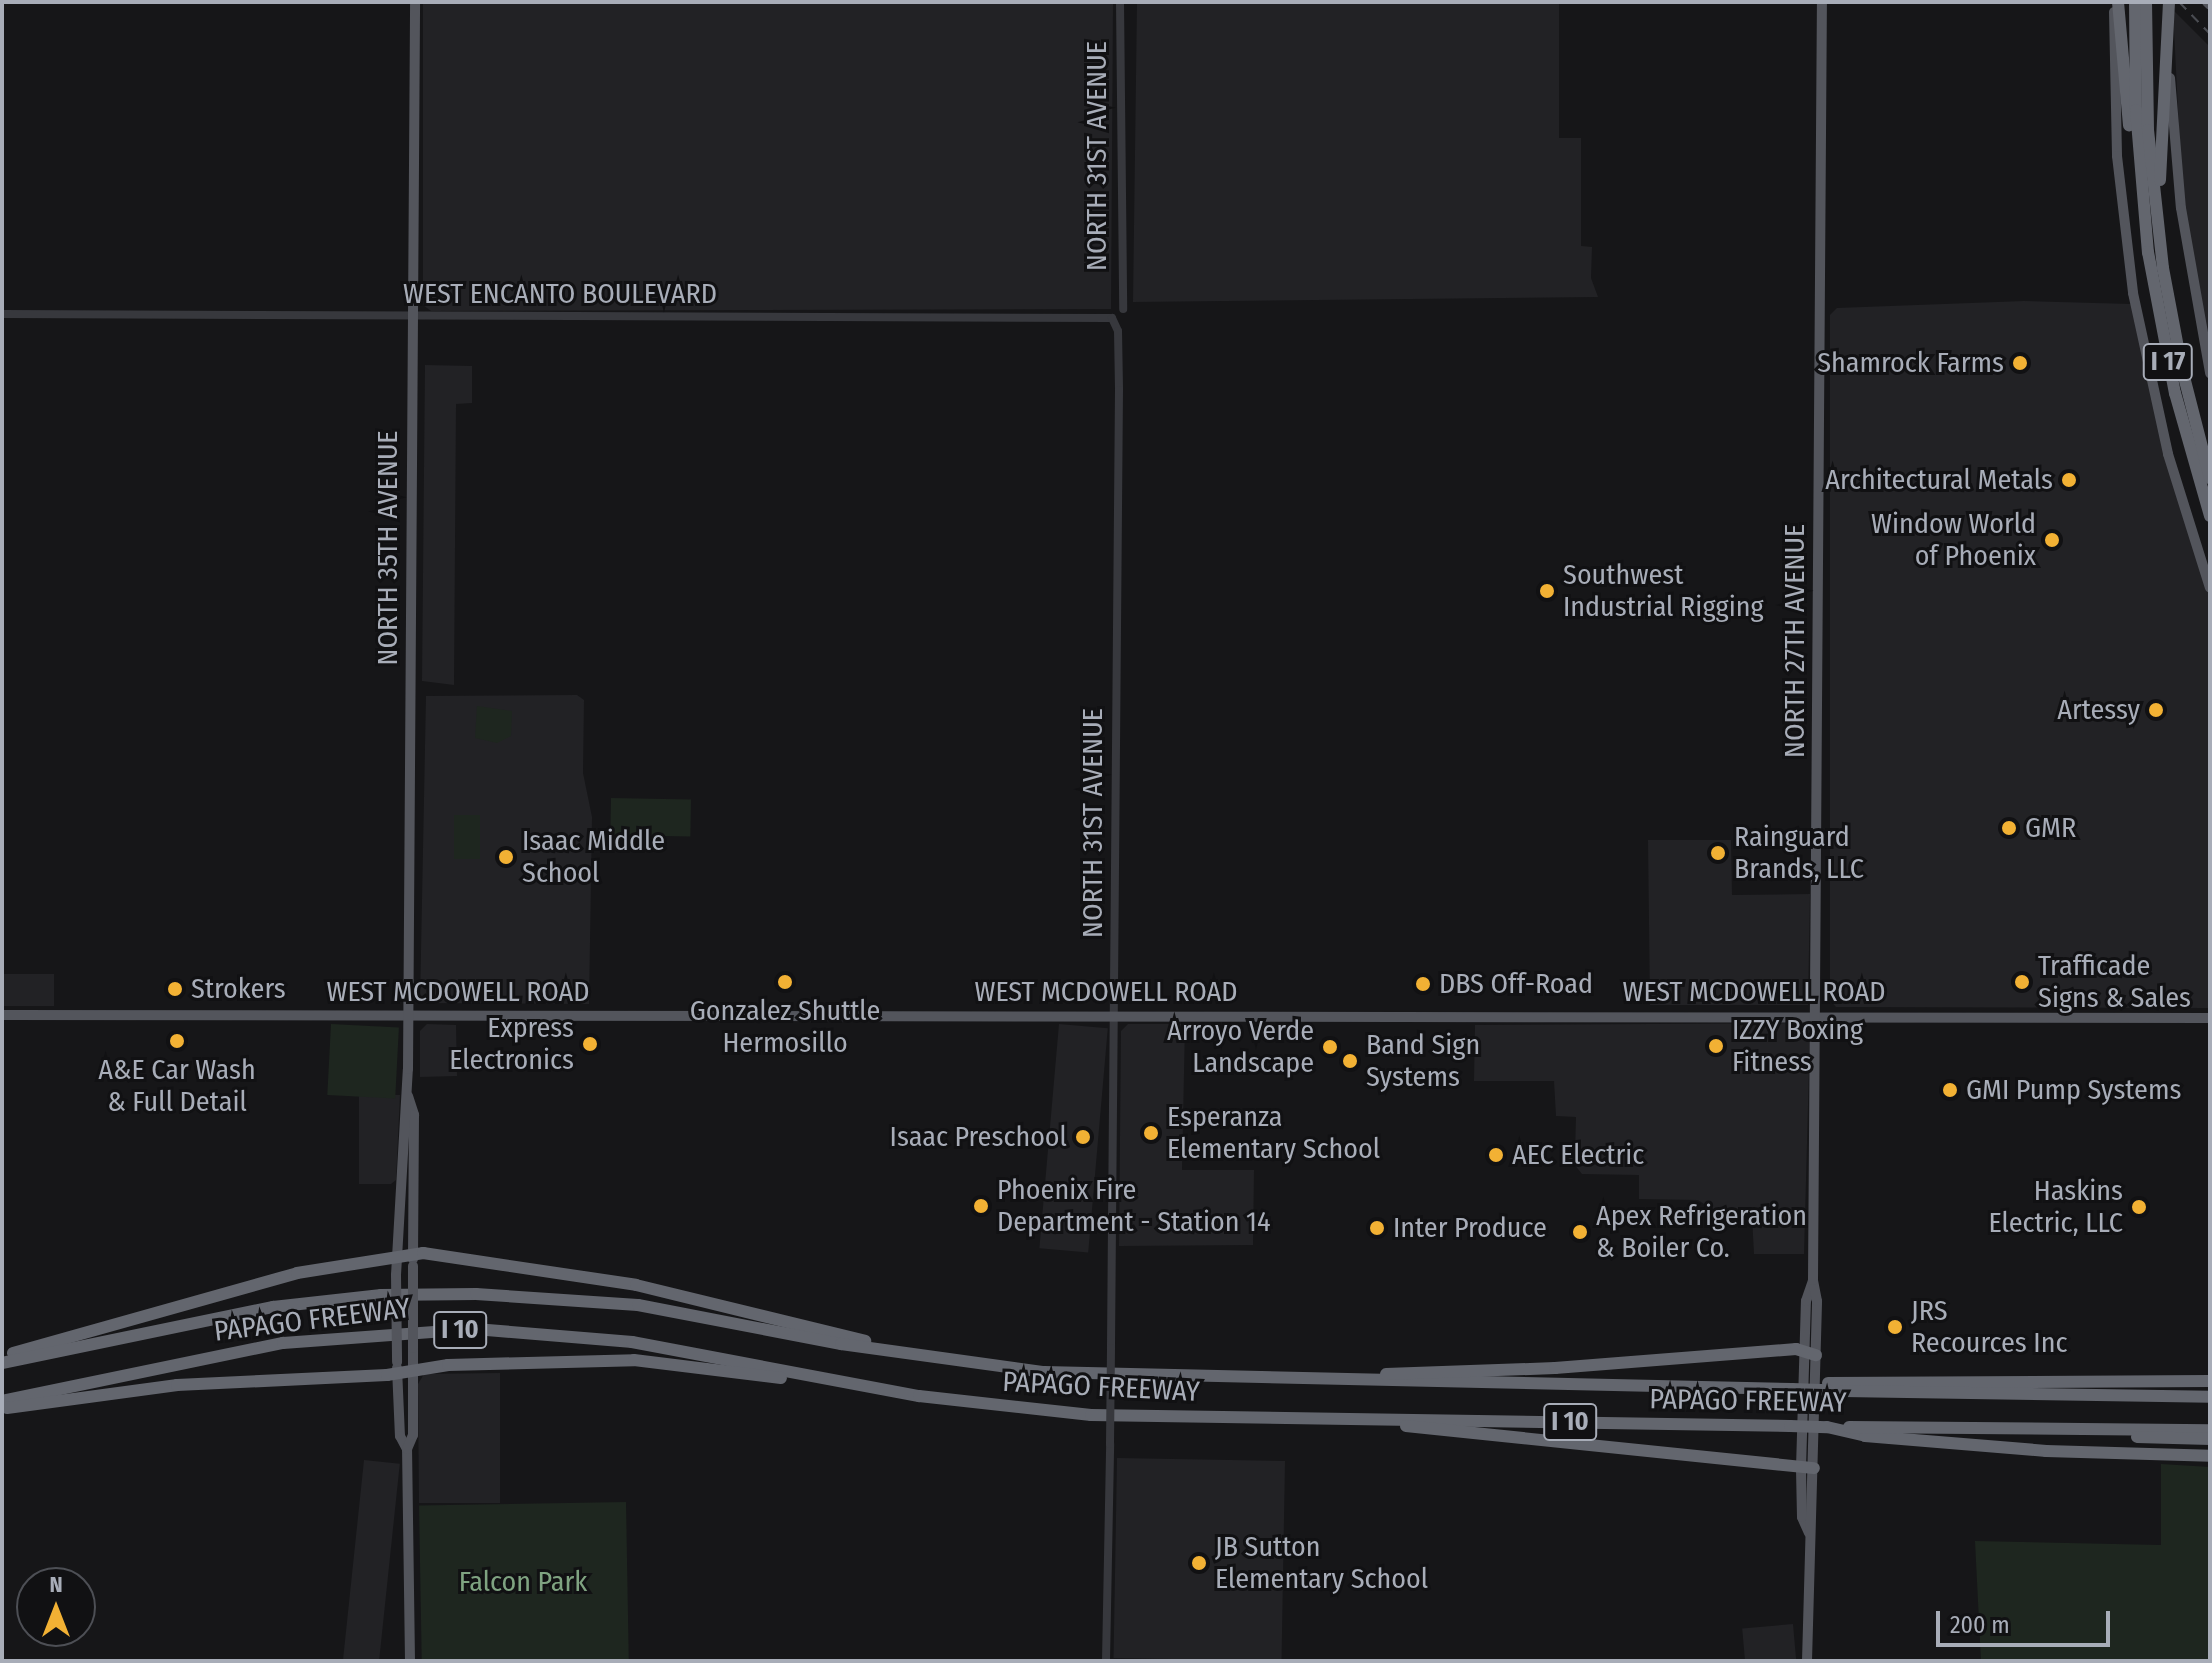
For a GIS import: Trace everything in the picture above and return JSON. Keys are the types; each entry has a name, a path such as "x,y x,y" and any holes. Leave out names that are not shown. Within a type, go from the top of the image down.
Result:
{"highway":[{"path":"2116,2 2129,122 2143,205"},
{"name":"I 17","path":"2135,2 2143,205 2169,364 2210,516"},
{"path":"2146,2 2148,130 2158,227 2182,369 2210,478"},
{"name":"I 17","path":"2153,2 2160,180 2180,321 2210,451"},
{"path":"2160,180 2169,2"},
{"path":"2,1356 297,1273 413,1260 636,1285 926,1358"},
{"name":"PAPAGO FREEWAY","path":"2,1363 273,1307 448,1294 638,1305 926,1358 1044,1372 2210,1397"},
{"name":"PAPAGO FREEWAY","path":"2,1401 283,1343 475,1329 632,1342 919,1396 1091,1415 2046,1431 2210,1430"},
{"path":"1311,1380 1810,1352"},
{"path":"2,1409 177,1385 413,1365 634,1360 919,1396"},
{"path":"2117,1378 2210,1373"},
{"path":"1828,1387 2047,1378 2210,1381"},
{"path":"1351,1420 1808,1468"},
{"path":"1827,1427 1865,1436 2046,1451 2210,1456"},
{"path":"2046,1431 2210,1439"}],"main road":[{"name":"NORTH 35TH AVENUE","path":"407,1449 400,1436 396,1261 408,1094 415,2"},
{"name":"NORTH 27TH AVENUE","path":"1807,1661 1809,1533 1802,1517 1808,1468 1819,1016 1822,2"},
{"path":"2116,2 2117,156 2133,293 2168,454 2210,588"},
{"path":"2169,2 2175,163 2195,303 2210,373"},
{"name":"WEST MCDOWELL ROAD","path":"2,1015 2210,1018"},
{"name":"NORTH 35TH AVENUE","path":"408,1094 414,1115 413,1435 407,1449 410,1661"}],"street":[{"name":"NORTH 31ST AVENUE","path":"1120,2 1123,309"},
{"path":"2195,303 2210,303"},
{"name":"WEST ENCANTO BOULEVARD","path":"2,314 1100,315 1115,322"},
{"name":"NORTH 31ST AVENUE","path":"1106,1661 1115,1016 1115,322"}],"shaded area":[{"path":"423,2 1113,2 1111,309 431,311 423,305"},
{"path":"1137,2 1559,2 1559,138 1581,138 1581,246 1592,247 1591,278 1598,297 1133,302"},
{"path":"2173,10 2210,47 2210,351 2182,190"},
{"path":"2024,301 2131,304 2210,596 2210,1008 1836,1007 1830,1000 1830,315 1837,308"},
{"path":"425,365 472,366 472,403 456,404 454,685 422,681"},
{"name":"Isaac Middle School","path":"577,695 584,700 583,773 592,817 589,1004 420,1003 426,696"},
{"path":"1648,840 1731,840 1732,895 1810,894 1808,1005 1650,1005"},
{"path":"2,974 54,974 54,1006 2,1006"},
{"path":"1804,1023 1810,1031 1804,1254 1754,1254 1752,1216 1716,1212 1698,1200 1639,1199 1639,1175 1582,1174 1569,1158 1575,1152 1576,1117 1556,1116 1554,1081 1474,1081 1475,1025"},
{"path":"427,1024 456,1025 457,1076 420,1077 420,1031"},
{"name":"Isaac Preschool","path":"1059,1024 1108,1028 1088,1252 1039,1248"},
{"name":"Esperanza Elementary School","path":"1128,1024 1185,1024 1182,1170 1254,1170 1253,1245 1119,1246 1121,1031"},
{"path":"359,1094 400,1095 396,1180 391,1184 359,1184"},
{"path":"500,1373 500,1503 419,1503 418,1384 424,1374"},
{"name":"JB Sutton Elementary School","path":"1117,1458 1285,1461 1282,1661 1114,1658"},
{"path":"364,1460 400,1464 379,1661 343,1660"},
{"path":"1793,1624 1796,1661 1745,1661 1742,1628"}],"green space":[{"path":"477,706 512,711 511,736 497,743 475,738"},
{"path":"611,798 691,799 690,836 610,835"},
{"path":"454,815 480,815 480,859 454,859"},
{"path":"331,1024 399,1028 395,1098 327,1095"},
{"path":"2161,1464 2210,1467 2210,1661 1981,1661 1975,1541 2161,1545"},
{"name":"Falcon Park","path":"626,1502 629,1661 422,1661 419,1506"}],"railway":[{"path":"2179,2 2210,34"}],"place":[{"name":"Shamrock Farms","path":"2020,363"},
{"name":"Architectural Metals","path":"2069,480"},
{"name":"Window World of Phoenix","path":"2052,540"},
{"name":"Southwest Industrial Rigging","path":"1547,591"},
{"name":"Artessy","path":"2156,710"},
{"name":"GMR","path":"2009,828"},
{"name":"Rainguard Brands, LLC","path":"1718,853"},
{"name":"Isaac Middle School","path":"506,857"},
{"name":"Gonzalez Shuttle Hermosillo","path":"785,982"},
{"name":"Trafficade Signs & Sales","path":"2022,982"},
{"name":"DBS Off-Road","path":"1423,984"},
{"name":"Strokers","path":"175,989"},
{"name":"A&E Car Wash & Full Detail","path":"177,1041"},
{"name":"Express Electronics","path":"590,1044"},
{"name":"IZZY Boxing Fitness","path":"1716,1046"},
{"name":"Arroyo Verde Landscape","path":"1330,1047"},
{"name":"Band Sign Systems","path":"1350,1061"},
{"name":"GMI Pump Systems","path":"1950,1090"},
{"name":"Esperanza Elementary School","path":"1151,1133"},
{"name":"Isaac Preschool","path":"1083,1137"},
{"name":"AEC Electric","path":"1496,1155"},
{"name":"Phoenix Fire Department - Station 14","path":"981,1206"},
{"name":"Haskins Electric, LLC","path":"2139,1207"},
{"name":"Inter Produce","path":"1377,1228"},
{"name":"Apex Refrigeration & Boiler Co.","path":"1580,1232"},
{"name":"JRS Recources Inc","path":"1895,1327"},
{"name":"JB Sutton Elementary School","path":"1199,1563"}]}
